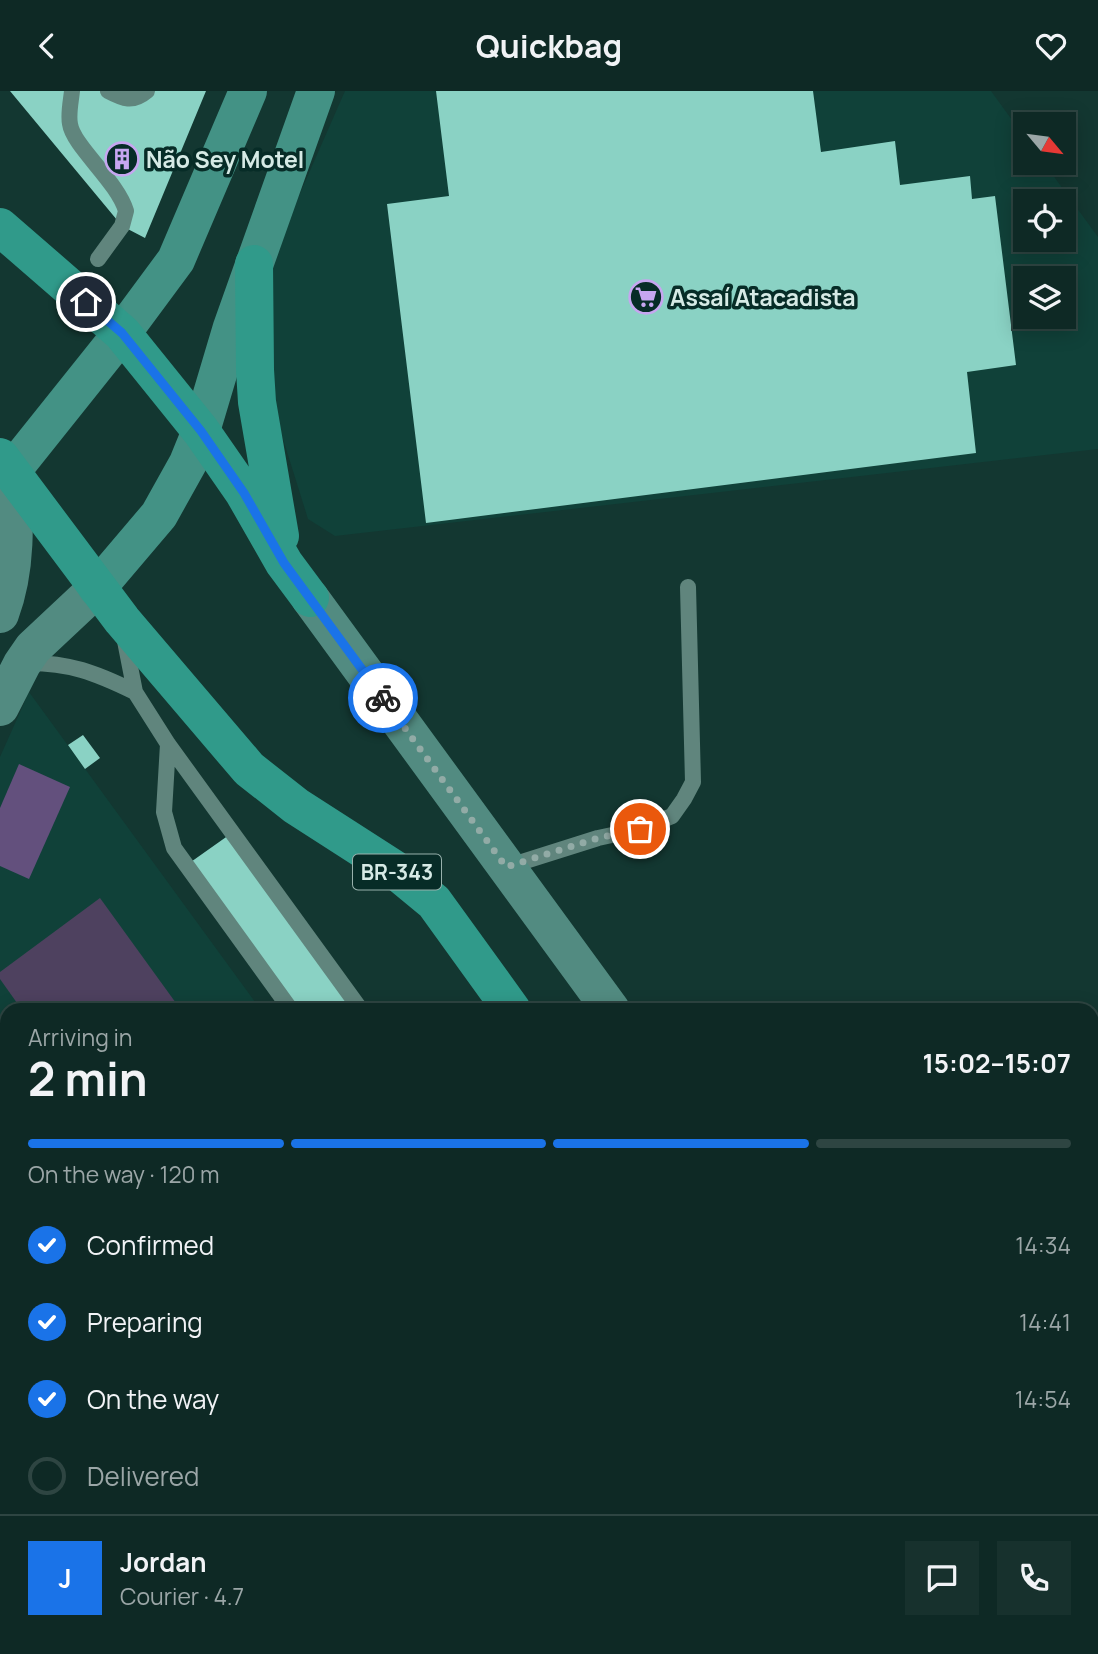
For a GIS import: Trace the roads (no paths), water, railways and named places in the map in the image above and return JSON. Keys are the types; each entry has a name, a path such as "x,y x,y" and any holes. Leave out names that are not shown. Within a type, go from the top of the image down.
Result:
{"highway":[{"path":"0,227 122,333 201,431 244,493 284,563 310,598"},
{"path":"254,264 257,402 284,563"},
{"name":"BR-343","path":"4,467 121,620 249,769 296,806 394,869 434,902 507,1003"}],"main road":[{"path":"0,614 5,600 16,531 4,467 122,333 176,260 248,91"},
{"path":"0,707 33,648 97,588 159,515 188,463 201,431 232,327 316,91"},
{"path":"310,598 606,1003"}],"lane":[{"path":"72,91 70,125 108,177 127,211 122,226 97,259"},
{"path":"108,91 125,100 134,99 147,91"},
{"path":"506,867 598,838 640,829 672,815 684,799 693,782 688,587"},
{"path":"121,620 135,692 168,744 357,1003"},
{"path":"22,664 66,665 93,672 135,692"},
{"path":"168,744 164,812 174,848 285,1003"}],"place":[{"name":"Não Sey Motel","path":"122,159"},
{"name":"Assaí Atacadista","path":"646,297"}]}
